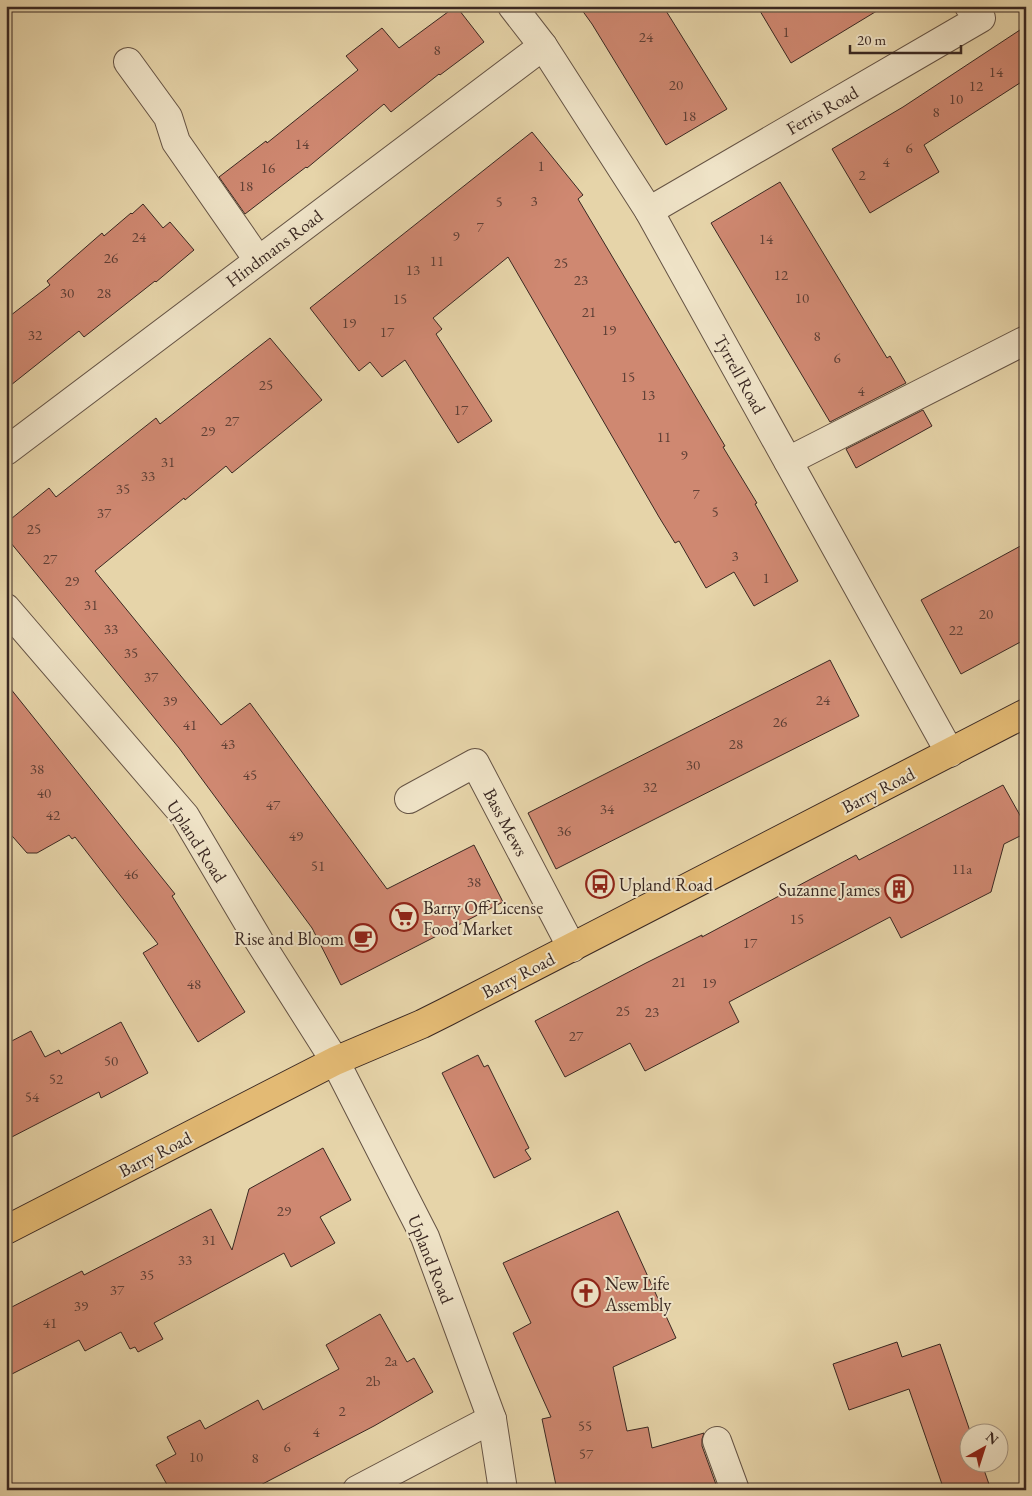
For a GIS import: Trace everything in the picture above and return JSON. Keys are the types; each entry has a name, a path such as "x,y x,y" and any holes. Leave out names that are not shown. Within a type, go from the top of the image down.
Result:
{"main road":[{"name":"Barry Road","path":"6,1230 335,1062 422,1024 572,948 1026,713"}],"street":[{"name":"Tyrrell Road","path":"512,6 543,46 649,211 950,753"},
{"name":"Ferris Road","path":"649,211 981,18 969,6"},
{"name":"Hindmans Road","path":"6,451 543,46"},
{"path":"128,62 168,117 176,142 258,260"},
{"path":"788,461 1026,340"},
{"name":"Upland Road","path":"6,608 185,816 259,941 335,1062 425,1237 492,1419 504,1490"},
{"name":"Bass Mews","path":"409,799 475,763 572,948"},
{"path":"357,1490 492,1419"},
{"path":"717,1441 735,1490"}],"building":[{"path":"456,6 484,42 391,112 384,104 307,168 245,214 219,177 266,141 267,143 358,70 346,56 382,28 399,48"},
{"path":"579,6 663,6 727,109 666,145"},
{"path":"757,6 885,6 791,63"},
{"path":"1026,26 1026,79 924,145 939,172 870,213 832,149 903,107"},
{"path":"532,132 583,195 578,199 725,446 723,447 757,503 755,504 798,581 754,606 734,572 706,588 679,541 675,543 659,517 508,257 433,318 442,329 436,334 492,421 458,443 405,360 382,377 370,362 359,371 310,308"},
{"path":"780,182 887,358 890,356 906,383 830,422 711,223"},
{"path":"143,204 163,228 170,222 194,250 156,282 84,337 79,331 6,389 6,319 50,285 47,281 102,233 104,236"},
{"path":"270,338 322,400 232,473 226,466 95,571 221,725 250,703 387,889 474,845 503,902 341,985 312,928 179,748 6,537 6,523 49,488 56,497 156,418 160,424"},
{"path":"923,410 932,426 856,468 846,449"},
{"path":"1026,543 1026,639 961,674 921,600"},
{"path":"830,660 859,716 556,869 528,813"},
{"path":"6,683 175,894 172,896 245,1012 198,1042 143,953 158,944 75,837 72,839 69,835 37,853 27,853 6,829"},
{"path":"1003,785 1026,826 1026,833 1004,844 991,892 901,938 890,917 729,1002 739,1022 645,1071 630,1043 565,1077 535,1021 702,935 702,937 856,855 859,860"},
{"path":"121,1022 148,1073 101,1098 99,1092 6,1140 6,1044 31,1031 45,1057 59,1050 61,1054"},
{"path":"478,1055 484,1067 488,1065 529,1148 525,1150 531,1159 494,1178 442,1073"},
{"path":"323,1148 351,1200 320,1217 335,1243 291,1267 284,1253 154,1323 163,1339 138,1352 135,1347 130,1349 121,1332 85,1351 79,1340 6,1377 6,1310 82,1271 84,1275 211,1209 232,1250 249,1189"},
{"name":"New Life Assembly","path":"618,1211 676,1338 613,1367 627,1431 648,1427 652,1448 704,1433 702,1446 718,1490 557,1490 542,1419 551,1417 513,1333 531,1323 503,1263"},
{"path":"380,1314 407,1362 414,1358 433,1392 374,1426 251,1490 170,1490 156,1465 176,1454 167,1437 200,1420 205,1429 258,1400 263,1410 339,1369 326,1345"},
{"path":"897,1342 902,1357 940,1344 968,1424 960,1424 960,1474 985,1474 991,1490 944,1490 909,1389 849,1410 833,1364"}],"place":[{"name":"Upland Road","path":"600,884"},
{"name":"Suzanne James","path":"899,889"},
{"name":"Barry Off License Food Market","path":"404,917"},
{"name":"Rise and Bloom","path":"363,938"},
{"name":"New Life Assembly","path":"586,1293"}]}
